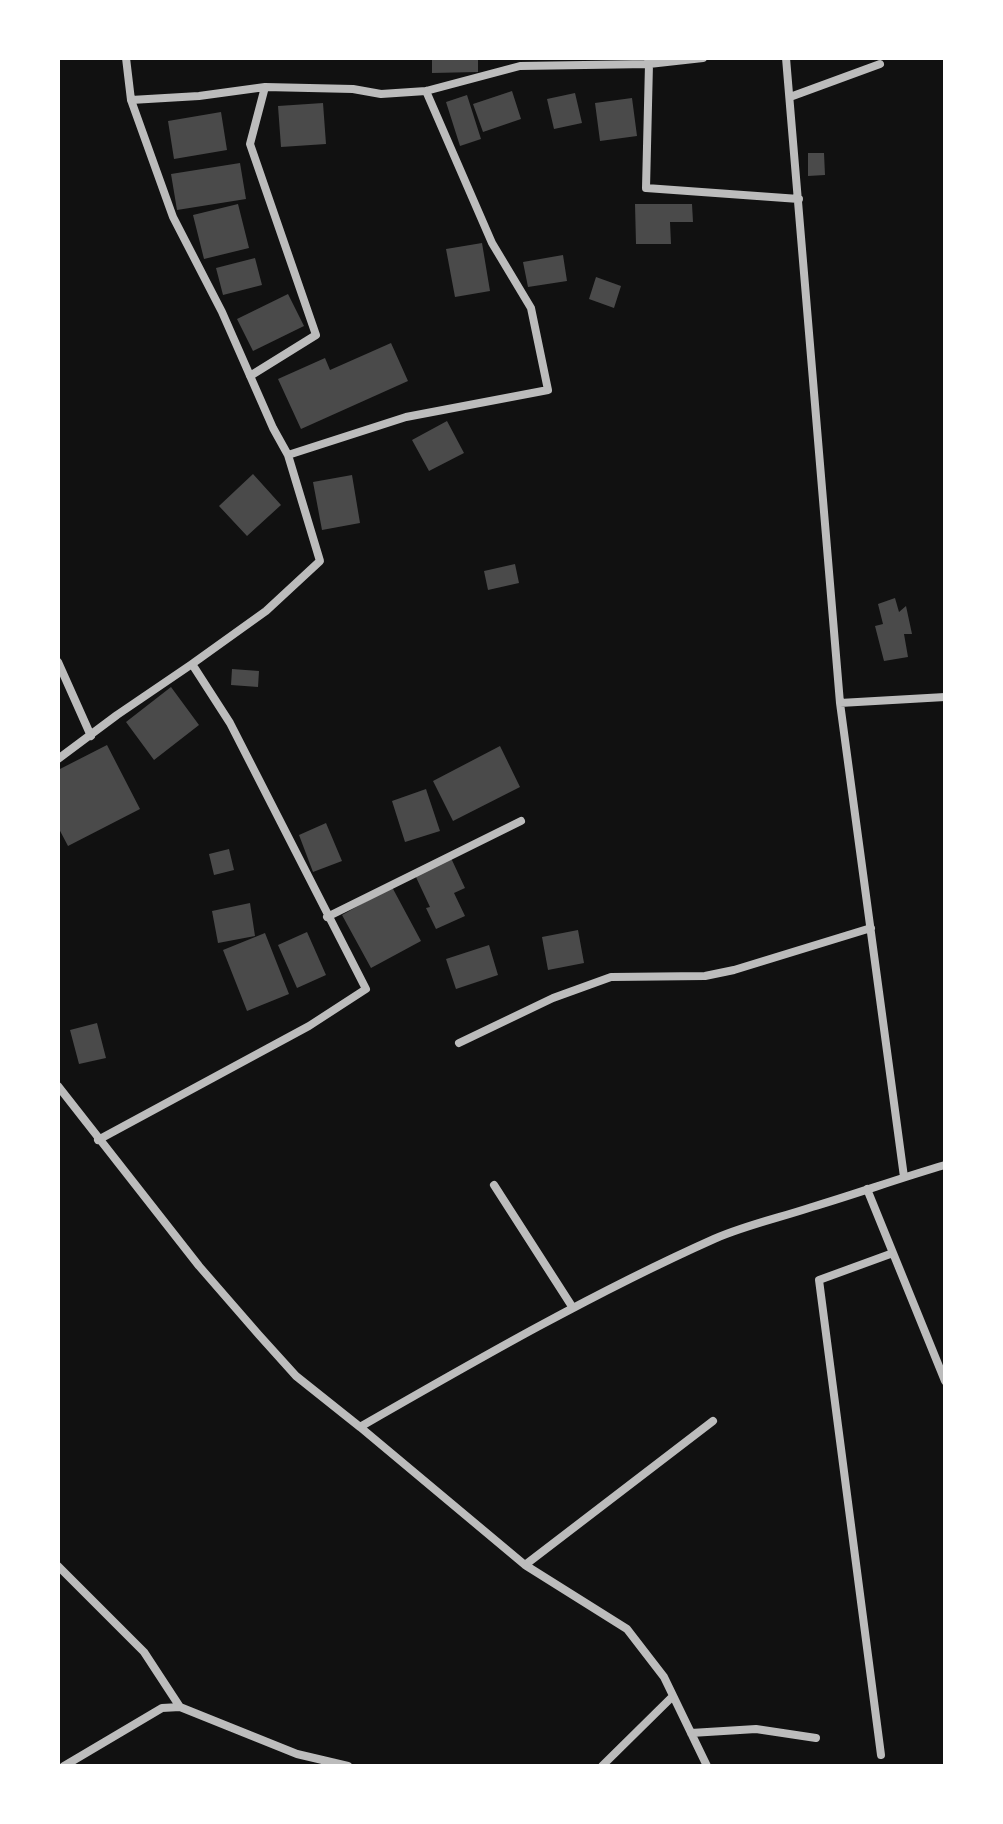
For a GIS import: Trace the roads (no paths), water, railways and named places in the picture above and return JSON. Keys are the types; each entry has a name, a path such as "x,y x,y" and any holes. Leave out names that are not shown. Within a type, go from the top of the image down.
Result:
{"street":[{"path":"58,759 266,611 320,561 288,455 222,312 173,217 131,100 126,58"},
{"path":"131,100 199,96 265,87 353,89 381,94 426,91 520,66 703,58"},
{"path":"786,58 840,703 904,1177"},
{"path":"648,61 646,188 799,199"},
{"path":"790,97 880,64"},
{"path":"250,376 316,335 250,144 265,87"},
{"path":"288,455 406,417 548,390 531,308 492,243 426,91"},
{"path":"58,662 91,736"},
{"path":"98,1140 309,1026 366,989 230,723 192,664"},
{"path":"840,703 945,697"},
{"path":"327,917 521,821"},
{"path":"459,1043 553,998 611,977 705,976 871,928"},
{"path":"58,1086 199,1266 296,1376 525,1565 627,1629 664,1677 707,1766"},
{"path":"360,1427 573,1308 715,1239 779,1215 945,1165"},
{"path":"494,1185 573,1308"},
{"path":"867,1189 945,1381"},
{"path":"881,1755 819,1280 893,1253"},
{"path":"525,1565 713,1421"},
{"path":"58,1566 144,1652 180,1707"},
{"path":"602,1766 673,1696"},
{"path":"64,1766 162,1708 180,1707 297,1754 348,1766"},
{"path":"691,1733 756,1729 816,1738"}]}
